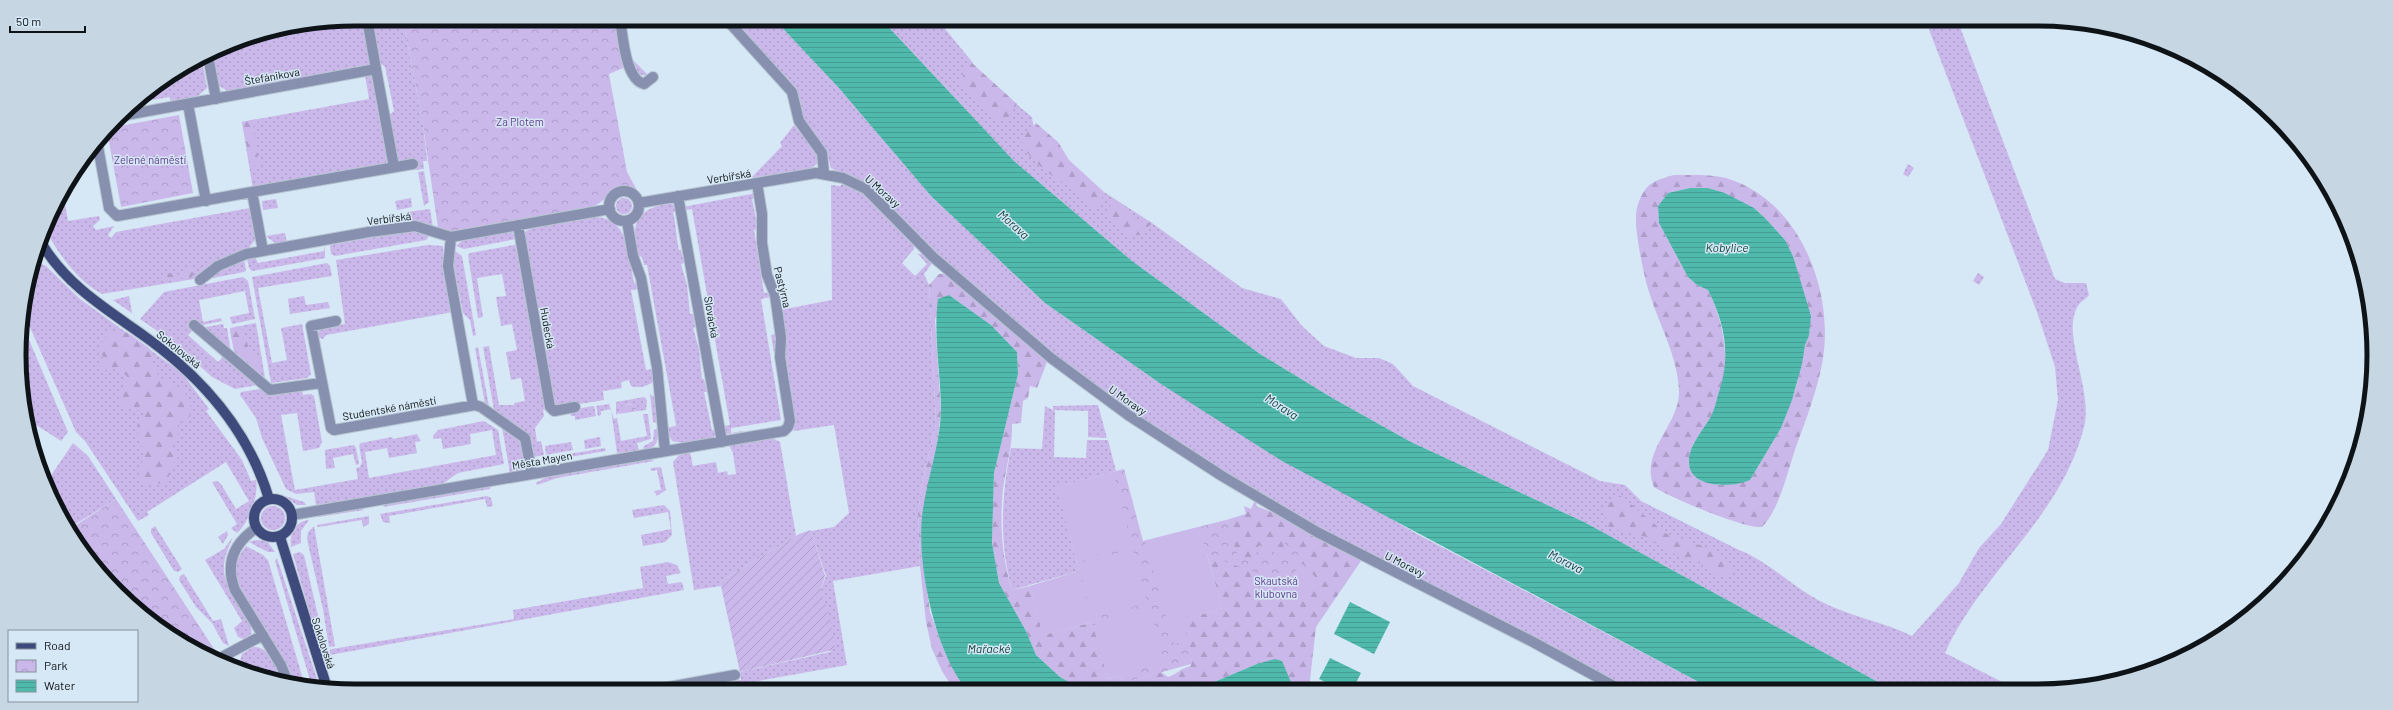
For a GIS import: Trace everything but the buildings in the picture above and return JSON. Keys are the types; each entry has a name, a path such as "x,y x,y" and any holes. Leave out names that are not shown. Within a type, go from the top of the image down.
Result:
{"main road":[{"name":"Sokolovská","path":"44,247 53,261 73,283 102,302 173,358 206,389 231,418 249,447 270,499"},
{"path":"270,499 285,503 292,515 290,528 280,536 266,536 256,528 254,521 255,510 262,502 270,499"},
{"name":"Sokolovská","path":"280,536 325,682"}],"street":[{"path":"369,26 394,167"},
{"path":"621,26 628,64 632,76 644,84 653,77"},
{"path":"732,26 792,92 799,121 822,153 824,173"},
{"path":"131,114 216,99 209,60"},
{"name":"Štefánikova","path":"216,99 376,69"},
{"path":"188,104 206,201"},
{"path":"99,150 109,208 115,215 120,216 413,164"},
{"name":"Verbířská","path":"639,203 824,173"},
{"name":"U Moravy","path":"824,173 855,182 866,188 933,257 1013,327 1099,394 1174,445 1254,496 1318,532 1533,642 1610,684"},
{"name":"Pastýrna","path":"757,183 762,214 762,243 767,275 775,295 781,338 780,357 790,421"},
{"path":"252,192 263,251"},
{"path":"622,192 632,194 639,203 635,216 627,221 616,218 610,209 612,198 622,192"},
{"name":"Slovácká","path":"678,196 722,442"},
{"name":"Verbířská","path":"200,280 236,257 412,225 451,237 610,209"},
{"path":"627,221 633,256 641,278 657,368 665,451"},
{"name":"Hudecká","path":"518,225 550,407 554,411 575,407"},
{"path":"451,237 448,250 448,266 473,405 481,407 525,438 532,474"},
{"name":"Studentské náměstí","path":"336,321 311,326 328,425 334,430 473,405"},
{"path":"194,325 270,390 321,383"},
{"name":"Města Mayen","path":"292,515 781,432 788,427 790,421"},
{"path":"256,528 241,540 233,552 230,574 236,590 281,665 286,677"},
{"path":"225,657 224,656 263,635"},
{"path":"682,684 735,675"}],"green space":[{"path":"365,26 371,62 369,66 230,92 217,85 213,58 249,43 291,32 333,27"},
{"path":"373,26 404,26 423,125 428,167 427,161 423,161 424,169 414,170 412,161 401,162 397,158 388,116 394,111 385,67 379,62"},
{"name":"Za Plotem","path":"404,26 615,26 623,68 609,74 627,172 638,192 630,189 617,190 596,205 589,208 454,232 438,228 423,125"},
{"path":"735,26 781,26 838,87 931,196 1045,303 1161,384 1417,534 1702,684 1616,684 1352,547 1202,460 1071,370 949,267 867,185 831,168 826,151 804,123 795,94"},
{"path":"888,26 943,26 973,63 966,69 1010,99 1032,117 1037,146 1095,196 1104,192 1152,223 1242,288 1281,299 1302,326 1324,346 1356,358 1379,358 1393,364 1413,386 1600,481 1625,485 1641,501 1760,560 1808,594 1829,606 1889,626 1912,636 1959,583 1979,548 2001,524 2048,450 2058,400 2055,367 2037,312 1928,26 1960,26 2055,279 2065,283 2086,283 2089,295 2080,303 2074,315 2074,344 2086,412 2084,427 2073,459 2058,489 2040,517 1979,596 1960,624 1945,653 2006,684 1882,684 1584,522 1411,442 1334,399 1260,354 1132,261 1014,161"},
{"path":"632,59 648,75 647,76 638,74 634,71"},
{"path":"203,63 207,88 198,96 199,98 171,103 170,97 147,101 172,81"},
{"path":"972,63 1017,104 1006,121 1000,121 988,113 975,101 961,83 965,70"},
{"path":"371,74 374,76 388,155 386,164 253,190 242,122 369,99 365,75"},
{"name":"Zelené náměstí","path":"179,115 193,193 121,207 108,138 118,126"},
{"path":"256,119 259,124 253,126 259,163 262,163 262,165 251,167 242,122"},
{"path":"1036,123 1058,142 1069,160 1104,192 1099,208 1090,205 1073,187 1061,182 1031,157 1021,139"},
{"path":"794,125 819,155 818,163 810,169 751,178 782,146 780,143"},
{"path":"1908,164 1914,168 1908,177 1903,174"},
{"path":"424,171 429,202 424,206 418,172"},
{"path":"1674,175 1707,175 1726,178 1751,189 1772,204 1790,224 1804,247 1815,272 1822,298 1825,325 1824,351 1820,374 1779,499 1774,510 1762,527 1740,523 1725,518 1691,505 1654,487 1651,474 1652,462 1678,403 1679,391 1678,379 1672,354 1654,307 1645,278 1639,248 1636,218 1638,204 1645,190 1651,184 1662,178","holes":["1690,188 1725,193 1754,208 1785,240 1793,256 1810,327 1796,387 1781,428 1750,480 1723,485 1710,483 1704,480 1690,468 1689,463 1691,449 1710,418 1722,386 1725,370 1725,354 1720,322 1708,290 1697,285 1688,277 1659,223 1658,206 1668,193"]},
{"path":"843,183 865,191 914,243 914,249 902,263 915,276 927,264 918,254 922,254 932,263 924,274 929,285 936,423 922,483 918,513 920,566 833,581 847,665 741,684 718,684 741,680 740,672 830,652 835,645 821,589 826,576 811,531 834,527 849,513 834,425 794,431 782,357 783,353 786,351 780,310 832,300 831,185 840,186"},
{"path":"756,193 757,198 752,199 758,229 754,230 764,293 771,293 771,297 761,299 781,420 731,428 731,433 743,432 726,434 723,426 730,425 692,209 685,210 683,207"},
{"path":"411,198 412,207 397,210 395,201"},
{"path":"624,198 630,200 632,206 630,212 624,214 618,212 616,206 618,200"},
{"path":"276,199 278,208 263,210 262,201"},
{"path":"1114,199 1120,208 1130,216 1147,223 1152,223 1140,235 1129,235 1106,214"},
{"path":"64,201 68,221 99,216 100,220 93,226 96,230 114,226 108,235 111,238 116,232 250,208 256,239 247,250 217,262 194,279 102,294 93,289 77,275 49,235"},
{"path":"670,203 676,206 676,211 673,212 679,250 681,250 684,263 681,264 687,285 690,314 693,314 695,327 693,328 699,349 702,379 704,379 707,392 704,392 712,430 716,431 716,435 713,438 683,443 672,441 666,428 676,426 675,419 647,265 644,265 642,257 638,256 635,235 638,220 643,214 650,209"},
{"path":"430,209 433,227 409,222 407,212"},
{"path":"590,217 603,218 613,222 620,229 625,238 634,283 638,284 639,289 631,290 646,370 653,369 654,381 646,386 640,387 631,386 629,380 621,382 622,388 603,391 604,400 543,410 544,416 535,428 537,442 541,441 544,455 534,457 530,437 494,410 483,347 489,346 499,405 514,405 514,403 525,401 521,378 511,380 506,352 517,350 512,324 501,326 496,297 506,296 502,274 477,278 483,317 478,318 468,255 470,253 525,243 525,232 531,228"},
{"path":"409,231 430,235 426,240 335,256 331,254 330,245"},
{"path":"508,232 514,234 516,239 464,249 456,246 463,240"},
{"path":"285,233 287,242 275,243 266,236"},
{"path":"325,245 325,258 252,271 249,268 247,259 255,257 258,263 324,251"},
{"path":"428,245 443,246 443,260 453,312 326,335 323,339 318,337 318,332 322,328 345,324 336,260"},
{"path":"454,250 462,256 476,335 473,336 470,320 463,313 454,267"},
{"path":"244,259 246,270 244,272 208,279 226,266"},
{"path":"39,263 46,266 80,299 182,373 209,409 206,411 242,460 251,481 256,480 256,493 249,516 237,533 231,528 237,524 212,482 217,481 221,484 236,509 249,501 226,462 147,512 149,515 138,521 85,441 76,432 28,323 32,291"},
{"path":"327,263 330,266 332,276 258,288 272,363 287,360 281,328 302,324 311,374 307,378 271,383 252,277"},
{"path":"190,267 196,269 192,277 164,280 166,274 170,273 178,275"},
{"path":"1978,273 1984,277 1979,285 1973,281"},
{"name":"Skautská klubovna","path":"939,274 944,274 963,287 1047,362 1037,388 1030,386 1028,398 1023,401 1021,423 1012,424 1011,443 1001,512 1004,557 1012,590 1030,586 1043,635 1093,622 1108,679 1121,676 1123,683 1161,672 1168,677 1184,668 1191,666 1188,640 1182,620 1222,608 1207,554 1234,547 1226,520 1246,514 1244,506 1251,509 1255,500 1257,502 1256,506 1292,520 1363,558 1316,627 1310,684 1292,684 1257,664 1209,684 1072,684 1060,677 1036,655 1026,631 999,583 992,543 994,473 1018,374 1017,352 991,325 949,295 935,319 941,412 923,561 930,612 945,653 963,684 950,684 942,671 932,649 926,622 920,566 918,513 922,483 936,423 929,285"},
{"path":"243,277 248,281 255,319 232,324 230,317 249,313 245,291 199,300 203,322 221,318 222,321 203,325 203,328 193,330 188,335 218,362 224,356 257,385 235,389 212,377 173,342 140,319 164,292"},
{"path":"129,296 132,313 138,318 113,300"},
{"path":"304,296 306,305 328,302 330,308 290,314 288,299"},
{"path":"256,323 265,378 234,351 230,328"},
{"path":"223,324 224,328 227,328 231,352 206,331 206,327"},
{"path":"237,326 244,331 249,350 261,364 262,370 258,372 234,351 230,331"},
{"path":"121,331 128,333 149,348 154,367 160,377 183,390 188,398 190,417 178,424 179,433 176,437 176,442 171,445 179,456 170,468 168,481 163,485 158,483 145,485 141,481 139,473 146,453 140,442 137,429 139,420 146,411 144,409 134,411 124,407 116,393 124,387 127,376 117,369 104,370 100,364 103,357 99,345 110,333"},
{"path":"776,334 777,352 774,353 771,335"},
{"path":"27,335 68,432 61,441 33,423 27,377"},
{"path":"478,347 489,406 485,404 475,348"},
{"path":"261,389 273,394 302,390 303,395 311,394 314,396 322,442 319,448 303,451 297,413 281,415 295,490 358,479 356,468 360,467 362,462 359,445 361,443 392,437 393,439 417,434 421,441 415,442 417,453 389,458 387,448 365,452 369,478 496,455 492,430 470,434 471,444 443,449 441,438 433,439 433,436 438,430 484,421 498,430 504,464 458,473 441,485 316,505 314,492 296,494 286,489 262,438 256,418 240,395 241,392"},
{"path":"650,394 655,398 658,423 653,422"},
{"path":"644,397 647,400 646,410 638,411 631,404 628,404 616,415 616,402"},
{"path":"609,404 611,409 601,411 601,415 598,416 596,406"},
{"path":"629,404 634,406 638,411 618,414 622,406"},
{"path":"1098,405 1107,438 1088,437 1088,411 1053,410 1053,406"},
{"path":"594,406 596,416 575,420 575,416 571,416 570,410"},
{"path":"1045,406 1055,411 1054,457 1086,458 1087,440 1108,440 1116,471 1057,487 1079,571 1012,590 1003,537 1003,502 1011,448 1042,449"},
{"path":"611,411 614,419 617,418 621,441 647,436 643,414 648,414 651,439 637,443 639,451 617,453"},
{"path":"502,427 521,440 526,466 522,471 510,473"},
{"path":"658,428 658,437 654,446 643,450 644,446 653,441 654,430"},
{"path":"600,437 601,446 585,449 584,440"},
{"path":"772,438 780,442 796,536 720,582 721,586 694,590 673,462 679,455 690,452 693,466 716,462 718,473 727,471 728,475 736,474 733,453 729,445"},
{"path":"571,442 573,450 546,455 545,446"},
{"path":"73,443 88,456 116,499 73,525 50,478"},
{"path":"354,445 359,464 356,465 353,454 333,458 335,468 326,469 325,450"},
{"path":"605,448 606,451 557,459 557,456"},
{"path":"648,458 654,461 557,478 537,485 536,483 548,476"},
{"path":"661,467 666,490 657,496 654,491 661,490 657,470 651,471 651,468"},
{"name":"Skautská klubovna","path":"1124,469 1143,541 1226,520 1238,557 1253,563 1259,545 1279,555 1286,541 1301,556 1298,559 1303,564 1274,591 1276,580 1207,555 1222,608 1183,620 1189,641 1191,664 1123,683 1121,676 1108,679 1092,622 1043,635 1030,586 1079,571 1057,487"},
{"path":"1113,472 1132,545 1076,560 1057,487"},
{"path":"491,486 490,489 383,507 386,503"},
{"path":"1617,494 1665,533 1711,549 1725,558 1734,568 1728,577 1720,576 1705,565 1669,552 1647,537 1609,528 1604,512 1608,502"},
{"path":"285,496 304,502 306,505 297,505"},
{"path":"487,496 491,498 493,506 487,507 485,499 389,516 390,523 383,522 380,514"},
{"path":"116,499 217,654 172,629 122,588 94,555 74,526"},
{"path":"664,505 670,511 672,535 665,542 643,546 641,535 671,529 668,512 634,518 632,510"},
{"path":"273,506 282,509 285,518 282,527 273,530 264,527 261,518 264,509"},
{"path":"360,508 364,510 318,517 318,516"},
{"path":"369,516 369,524 363,527 362,520 318,527 317,525"},
{"path":"309,520 301,531 301,543 291,547 291,537 294,529 300,523"},
{"path":"155,526 182,569 178,572 174,571 151,533 151,529"},
{"path":"314,526 335,646 329,647 323,609 307,539 308,532"},
{"path":"1199,527 1222,608 1182,619 1188,640 1174,644 1168,624 1178,621 1168,623 1145,541"},
{"path":"811,530 825,576 821,589 831,624 835,645 833,650 740,672 720,582 799,534"},
{"path":"227,531 228,535 223,544 218,537"},
{"path":"233,537 225,558 224,572 230,588 249,621 251,634 244,639 238,637 234,628 242,621 205,560 224,549"},
{"path":"256,540 267,541 275,552 268,552 249,542"},
{"path":"246,546 263,555 268,560 303,680 291,678 243,594 236,569 241,554"},
{"path":"1133,549 1147,603 1092,618 1078,563"},
{"path":"300,552 304,555 319,620 324,655 321,654 293,554"},
{"path":"277,558 318,682 310,681 275,561"},
{"path":"668,562 677,565 681,573 666,576 668,584 682,582 684,590 330,655 330,650 332,649 514,619 513,610 643,588 640,567"},
{"path":"1303,564 1318,580 1290,607 1274,591"},
{"path":"1079,572 1092,622 1043,635 1030,586"},
{"path":"184,574 213,621 221,619 229,646 223,643 212,623 196,607 179,580 180,576"},
{"path":"1149,608 1157,635 1101,650 1094,622"},
{"path":"1157,636 1164,663 1108,678 1101,650"},
{"path":"253,647 259,647 272,659 280,675 240,663 242,654"}],"water":[{"name":"Morava","path":"781,26 888,26 1014,161 1132,261 1260,354 1334,399 1411,442 1584,522 1882,684 1703,684 1282,461 1161,384 1045,303 931,196 838,87"},
{"name":"Kobylice","path":"1690,188 1708,188 1725,193 1754,208 1766,219 1785,240 1793,256 1811,316 1809,336 1805,345 1802,364 1792,400 1781,428 1750,480 1742,483 1723,485 1704,482 1696,477 1691,471 1689,462 1689,456 1693,445 1713,413 1722,381 1725,355 1723,329 1708,290 1697,285 1688,277 1659,223 1658,206 1668,193"},
{"name":"Mařacké","path":"949,295 991,325 1017,352 1018,374 994,473 992,543 999,583 1026,631 1036,655 1060,677 1072,684 963,684 955,673 936,629 925,578 921,530 925,497 936,448 941,411 936,327 938,299"},
{"path":"1350,602 1390,622 1374,654 1334,634"},
{"path":"1330,658 1361,673 1356,684 1329,684 1319,679"},
{"path":"1275,659 1282,661 1292,684 1209,684 1257,664"}]}
